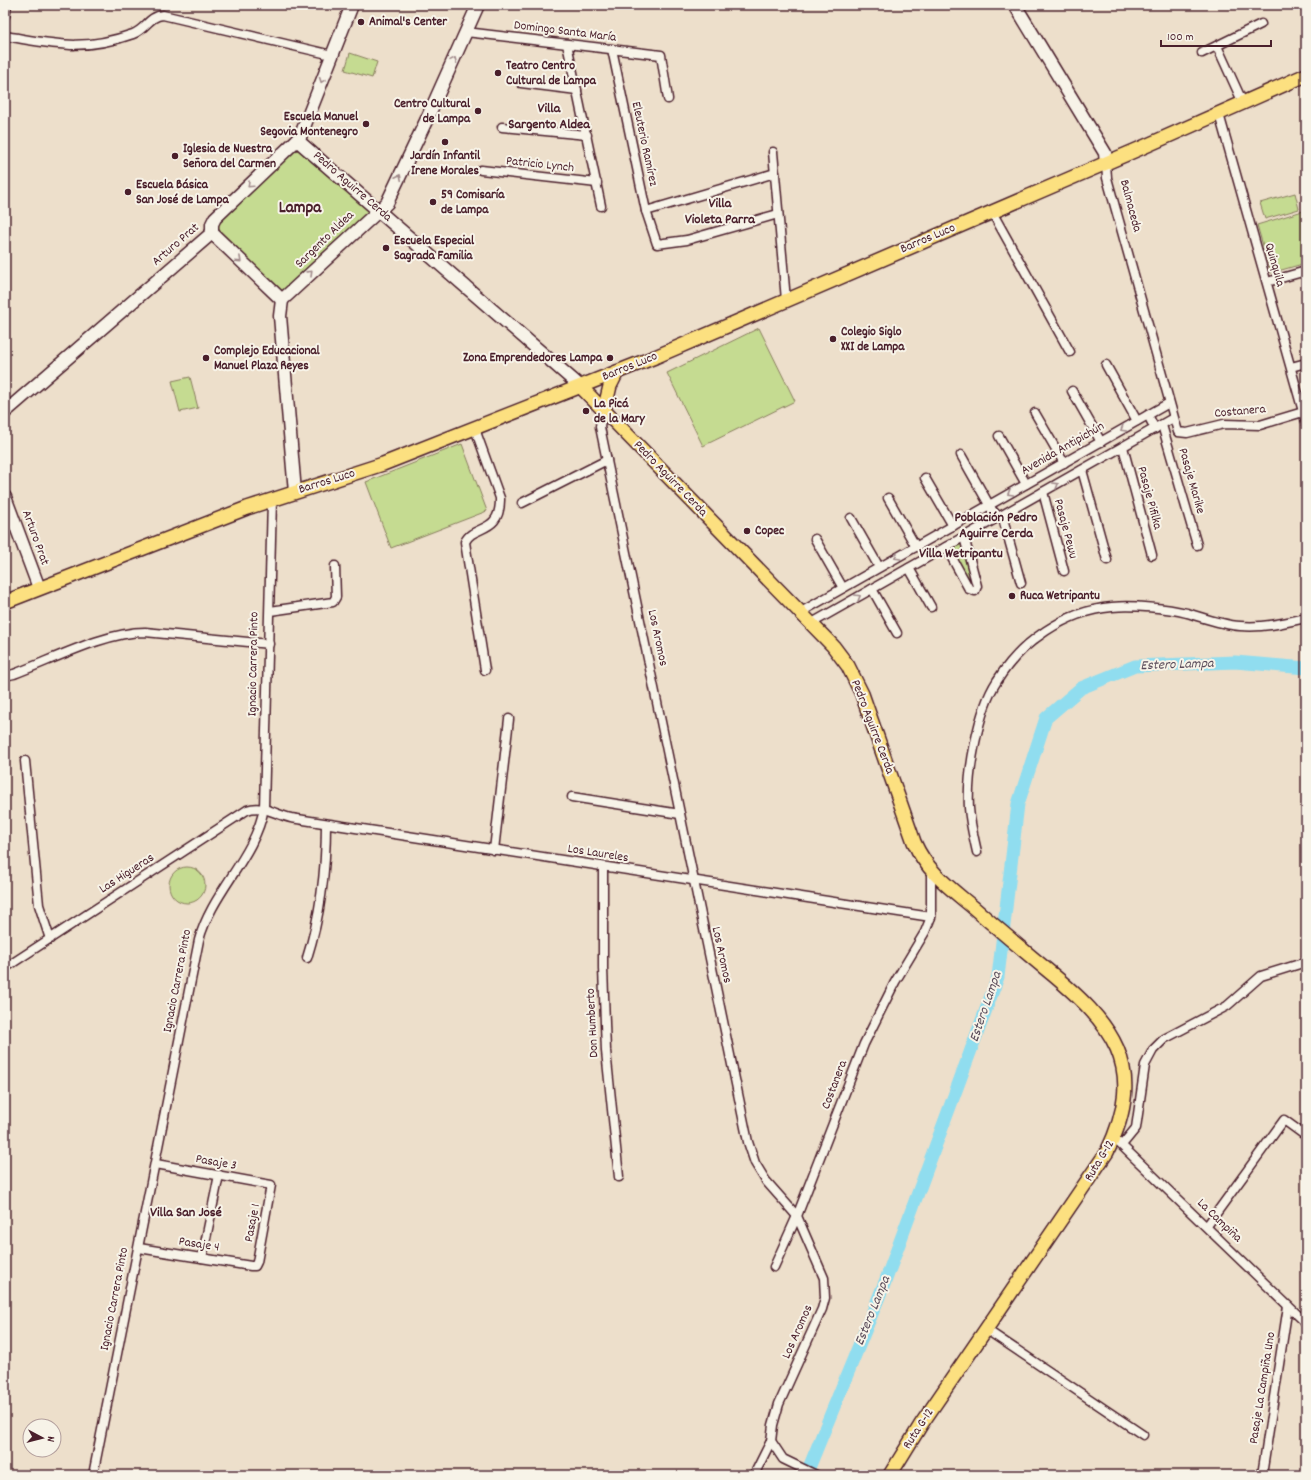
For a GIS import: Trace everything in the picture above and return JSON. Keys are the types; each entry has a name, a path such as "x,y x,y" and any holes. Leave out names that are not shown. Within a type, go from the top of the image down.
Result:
{"main road":[{"name":"Arturo Prat","path":"5,412 212,233 212,224 215,218 298,140 305,128 352,5"},
{"name":"Sargento Aldea","path":"282,300 370,217 380,211 387,203 478,5"},
{"name":"Balmaceda","path":"1015,5 1105,153 1106,163"},
{"name":"Barros Luco","path":"5,602 272,500 384,464 581,387 1106,163 1306,75"},
{"name":"Pedro Aguirre Cerda","path":"298,140 581,387 812,623 838,652 857,684 914,842 931,871"},
{"path":"212,233 282,300 280,316 295,492"},
{"path":"604,411 610,386 617,372"},
{"name":"Arturo Prat","path":"5,497 39,588"},
{"name":"Ruta G-12","path":"890,1475 922,1423 1104,1159 1118,1142 1124,1100 1124,1074 1119,1055 1108,1030 1095,1013 1055,976 948,888 931,871"}],"street":[{"path":"5,16 6,5"},
{"path":"5,36 64,45 88,46 135,34 157,16 163,15 332,54"},
{"path":"1202,53 1261,24"},
{"name":"Domingo Santa María","path":"466,32 661,55 668,99"},
{"path":"567,44 601,206"},
{"path":"1217,46 1243,103"},
{"name":"Eleuterio Ramírez","path":"612,49 646,211 657,244 687,240 778,214"},
{"path":"521,83 577,90"},
{"name":"Quinquila","path":"1219,114 1306,422"},
{"path":"502,127 587,136"},
{"path":"773,152 786,300"},
{"name":"Balmaceda","path":"1106,163 1107,178 1173,418 1179,433"},
{"name":"Patricio Lynch","path":"481,170 597,183"},
{"path":"646,211 775,173"},
{"path":"992,212 1070,352"},
{"path":"1267,282 1306,271"},
{"path":"1291,368 1306,363"},
{"path":"1106,365 1137,421"},
{"path":"1072,391 1101,442"},
{"name":"Avenida Antipichún","path":"801,612 1169,403"},
{"name":"Los Aromos","path":"604,411 600,424 607,460 748,1142 755,1163 766,1182 798,1216 824,1278 826,1298 779,1404 773,1424 771,1441 754,1475"},
{"name":"Costanera","path":"1179,433 1187,433 1224,424 1260,425 1303,412"},
{"path":"1035,413 1064,462"},
{"path":"1148,415 1159,426"},
{"path":"812,623 1173,418"},
{"name":"Pasaje Marike","path":"1159,426 1197,545"},
{"path":"475,428 500,498 499,509 494,521 486,528 467,538 465,544 484,670"},
{"path":"999,436 1026,484"},
{"name":"Pasaje Pifilka","path":"1123,447 1152,555"},
{"path":"961,455 994,513 1001,516"},
{"path":"522,502 607,460"},
{"path":"1082,470 1107,560"},
{"path":"926,478 953,526"},
{"name":"Pasaje Pewu","path":"1043,492 1064,571"},
{"path":"888,498 916,547"},
{"name":"Ignacio Carrera Pinto","path":"93,1475 201,933 211,911 255,836 264,808 272,500"},
{"path":"981,510 987,515 988,523"},
{"path":"1001,516 1021,584"},
{"path":"851,518 879,567"},
{"path":"946,547 969,589 975,591 977,586 964,537"},
{"path":"814,538 839,590 843,605"},
{"path":"270,611 333,602 336,597 335,566"},
{"path":"909,568 931,607"},
{"path":"872,589 896,633"},
{"path":"976,852 969,807 973,753 984,712 996,682 1022,648 1052,627 1081,613 1112,606 1185,613 1238,626 1259,627 1306,618"},
{"path":"5,676 14,674 92,644 131,633 145,632 269,644"},
{"path":"494,846 509,719"},
{"path":"25,761 39,905 48,936"},
{"path":"572,797 680,814"},
{"name":"Las Higueras","path":"5,968 48,936 248,810 255,807 264,808"},
{"name":"Los Laureles","path":"264,808 283,816 326,824 494,846 603,867 931,917"},
{"path":"307,958 314,936 324,878 326,824"},
{"name":"Don Humberto","path":"603,867 602,968 606,1051 619,1177"},
{"path":"931,871 931,917"},
{"name":"Costanera","path":"774,1267 798,1216 864,1044 895,982 925,932 931,917"},
{"path":"1118,1142 1136,1128 1145,1065 1153,1050 1164,1039 1227,1006 1260,976 1306,962"},
{"path":"1207,1226 1284,1120 1306,1136"},
{"name":"La Campiña","path":"1118,1142 1207,1226 1306,1323"},
{"name":"Pasaje 3","path":"156,1164 271,1185"},
{"path":"202,1258 219,1175"},
{"name":"Pasaje 1","path":"255,1266 259,1255 271,1185"},
{"name":"Pasaje 4","path":"139,1248 255,1266"},
{"name":"Pasaje La Campiña Uno","path":"1262,1475 1288,1306"},
{"path":"987,1330 1143,1435"},
{"path":"771,1441 776,1451 783,1459 816,1475"}],"green space":[{"path":"350,53 377,62 372,78 345,70"},
{"path":"301,150 367,206 368,211 364,217 285,293 279,294 217,235 217,222 294,151"},
{"path":"1295,193 1299,209 1265,219 1260,203"},
{"path":"1306,210 1306,263 1271,273 1257,225"},
{"path":"759,328 795,401 703,446 667,373"},
{"path":"190,377 198,408 180,412 172,381"},
{"path":"462,444 487,511 391,548 366,482"},
{"path":"963,543 974,584 971,587 951,550"},
{"path":"187,867 197,870 202,875 205,885 202,895 197,900 187,903 177,900 172,895 169,885 172,875 177,870"}],"waterway":[{"name":"Estero Lampa","path":"806,1475 885,1282 998,977 1018,804 1046,718 1081,688 1135,666 1235,662 1306,668"}],"place":[{"name":"Animal's Center","path":"361,22"},
{"name":"Teatro Centro Cultural de Lampa","path":"498,73"},
{"name":"Centro Cultural de Lampa","path":"478,111"},
{"name":"Escuela Manuel Segovia Montenegro","path":"366,124"},
{"name":"Jardín Infantil Irene Morales","path":"445,142"},
{"name":"Iglesia de Nuestra Señora del Carmen","path":"175,156"},
{"name":"Escuela Básica San José de Lampa","path":"128,192"},
{"name":"59 Comisaría de Lampa","path":"433,202"},
{"name":"Escuela Especial Sagrada Familia","path":"386,248"},
{"name":"Colegio Siglo XXI de Lampa","path":"833,339"},
{"name":"Complejo Educacional Manuel Plaza Reyes","path":"206,358"},
{"name":"Zona Emprendedores Lampa","path":"610,358"},
{"name":"La Picá de la Mary","path":"586,411"},
{"name":"Copec","path":"747,531"},
{"name":"Ruca Wetripantu","path":"1012,596"}],"district":[{"name":"Villa Sargento Aldea","path":"549,118"},
{"name":"Lampa","path":"300,209"},
{"name":"Villa Violeta Parra","path":"720,212"},
{"name":"Población Pedro Aguirre Cerda","path":"996,526"},
{"name":"Villa Wetripantu","path":"961,554"},
{"name":"Villa San José","path":"186,1213"}]}
